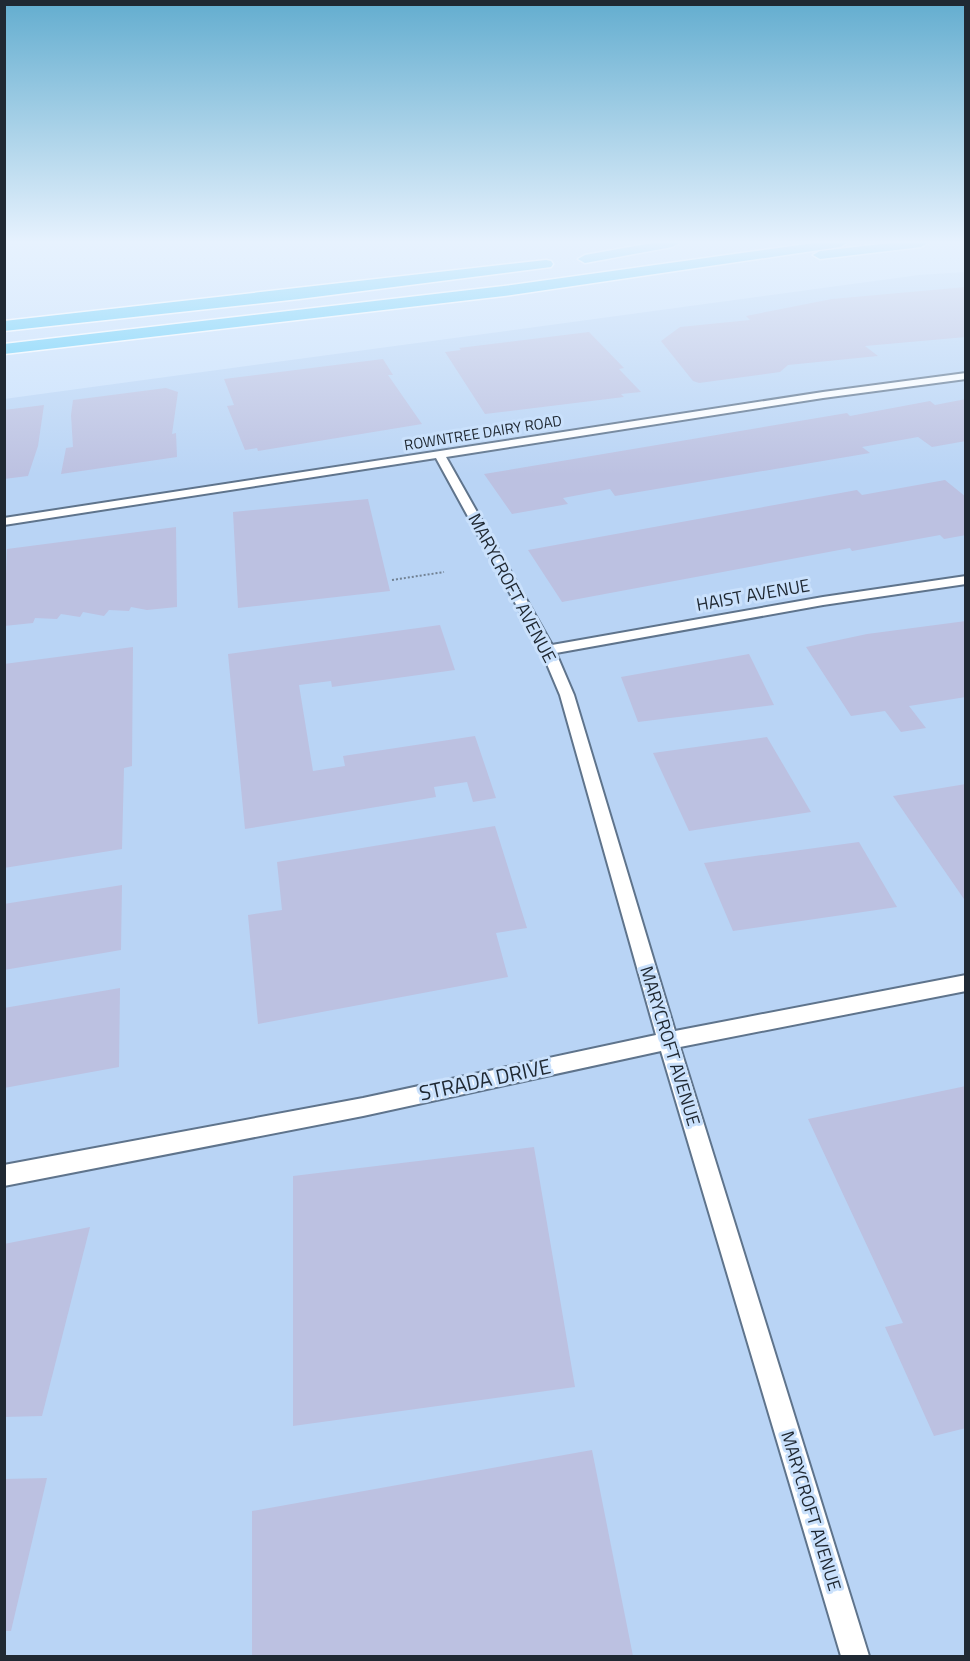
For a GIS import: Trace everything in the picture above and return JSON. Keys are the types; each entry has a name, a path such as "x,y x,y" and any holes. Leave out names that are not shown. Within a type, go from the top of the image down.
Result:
{"highway":[{"path":"4,326 56,321"},
{"path":"4,350 254,321"}],"street":[{"name":"ROWNTREE DAIRY ROAD","path":"4,522 823,395 966,376"},
{"name":"MARYCROFT AVENUE","path":"440,455 548,650 567,695 668,1041 855,1656"},
{"name":"HAIST AVENUE","path":"548,650 823,601 966,579"},
{"name":"STRADA DRIVE","path":"4,1176 363,1107 668,1041 966,983"}],"path":[{"path":"392,580 444,572"}],"shaded area":[{"path":"583,321 965,321 965,1656 5,1656 4,399"}],"building":[{"path":"745,321 966,321 966,337 865,346 878,356 788,365 780,372 699,383 693,381 661,341 680,327"},
{"path":"589,332 624,368 619,369 641,392 621,394 624,397 485,414 445,352 461,350 459,348"},
{"path":"383,359 393,375 388,375 422,424 258,451 257,448 245,450 227,406 234,405 224,379"},
{"path":"166,388 178,392 172,434 176,433 177,457 61,474 66,448 73,447 71,415 73,400"},
{"path":"966,399 966,441 932,447 918,437 862,447 870,453 615,496 610,489 563,498 568,504 512,514 484,474 847,413 850,416 930,401 935,405"},
{"path":"44,405 38,446 28,476 4,479 4,410"},
{"path":"945,480 966,497 966,535 944,539 940,535 852,551 850,548 562,602 528,550 857,490 862,495"},
{"path":"368,499 390,591 238,608 233,512"},
{"path":"176,527 177,607 147,610 131,607 129,611 109,610 104,616 83,612 80,617 61,614 57,619 35,618 33,623 4,626 7,549"},
{"path":"966,621 966,697 909,706 926,728 901,732 885,711 851,716 806,647 867,634"},
{"path":"440,625 455,670 332,687 331,681 299,685 313,771 345,766 343,756 475,736 496,798 473,802 467,782 434,787 436,797 245,829 228,654"},
{"path":"133,647 132,766 124,768 122,849 4,868 4,664"},
{"path":"749,654 774,705 638,722 621,677"},
{"path":"767,737 811,812 689,831 653,753"},
{"path":"966,784 966,902 893,796"},
{"path":"495,826 527,928 496,933 508,977 258,1024 248,915 282,910 277,862"},
{"path":"859,842 897,907 733,931 704,863"},
{"path":"122,885 121,950 4,970 4,904"},
{"path":"120,988 119,1067 4,1088 4,1008"},
{"path":"966,1086 966,1428 934,1436 885,1327 903,1323 808,1119"},
{"path":"534,1147 575,1387 293,1426 293,1176"},
{"path":"90,1227 42,1416 4,1417 4,1244"},
{"path":"592,1450 633,1656 252,1656 252,1511"},
{"path":"47,1478 11,1631 4,1631 4,1479"}]}
